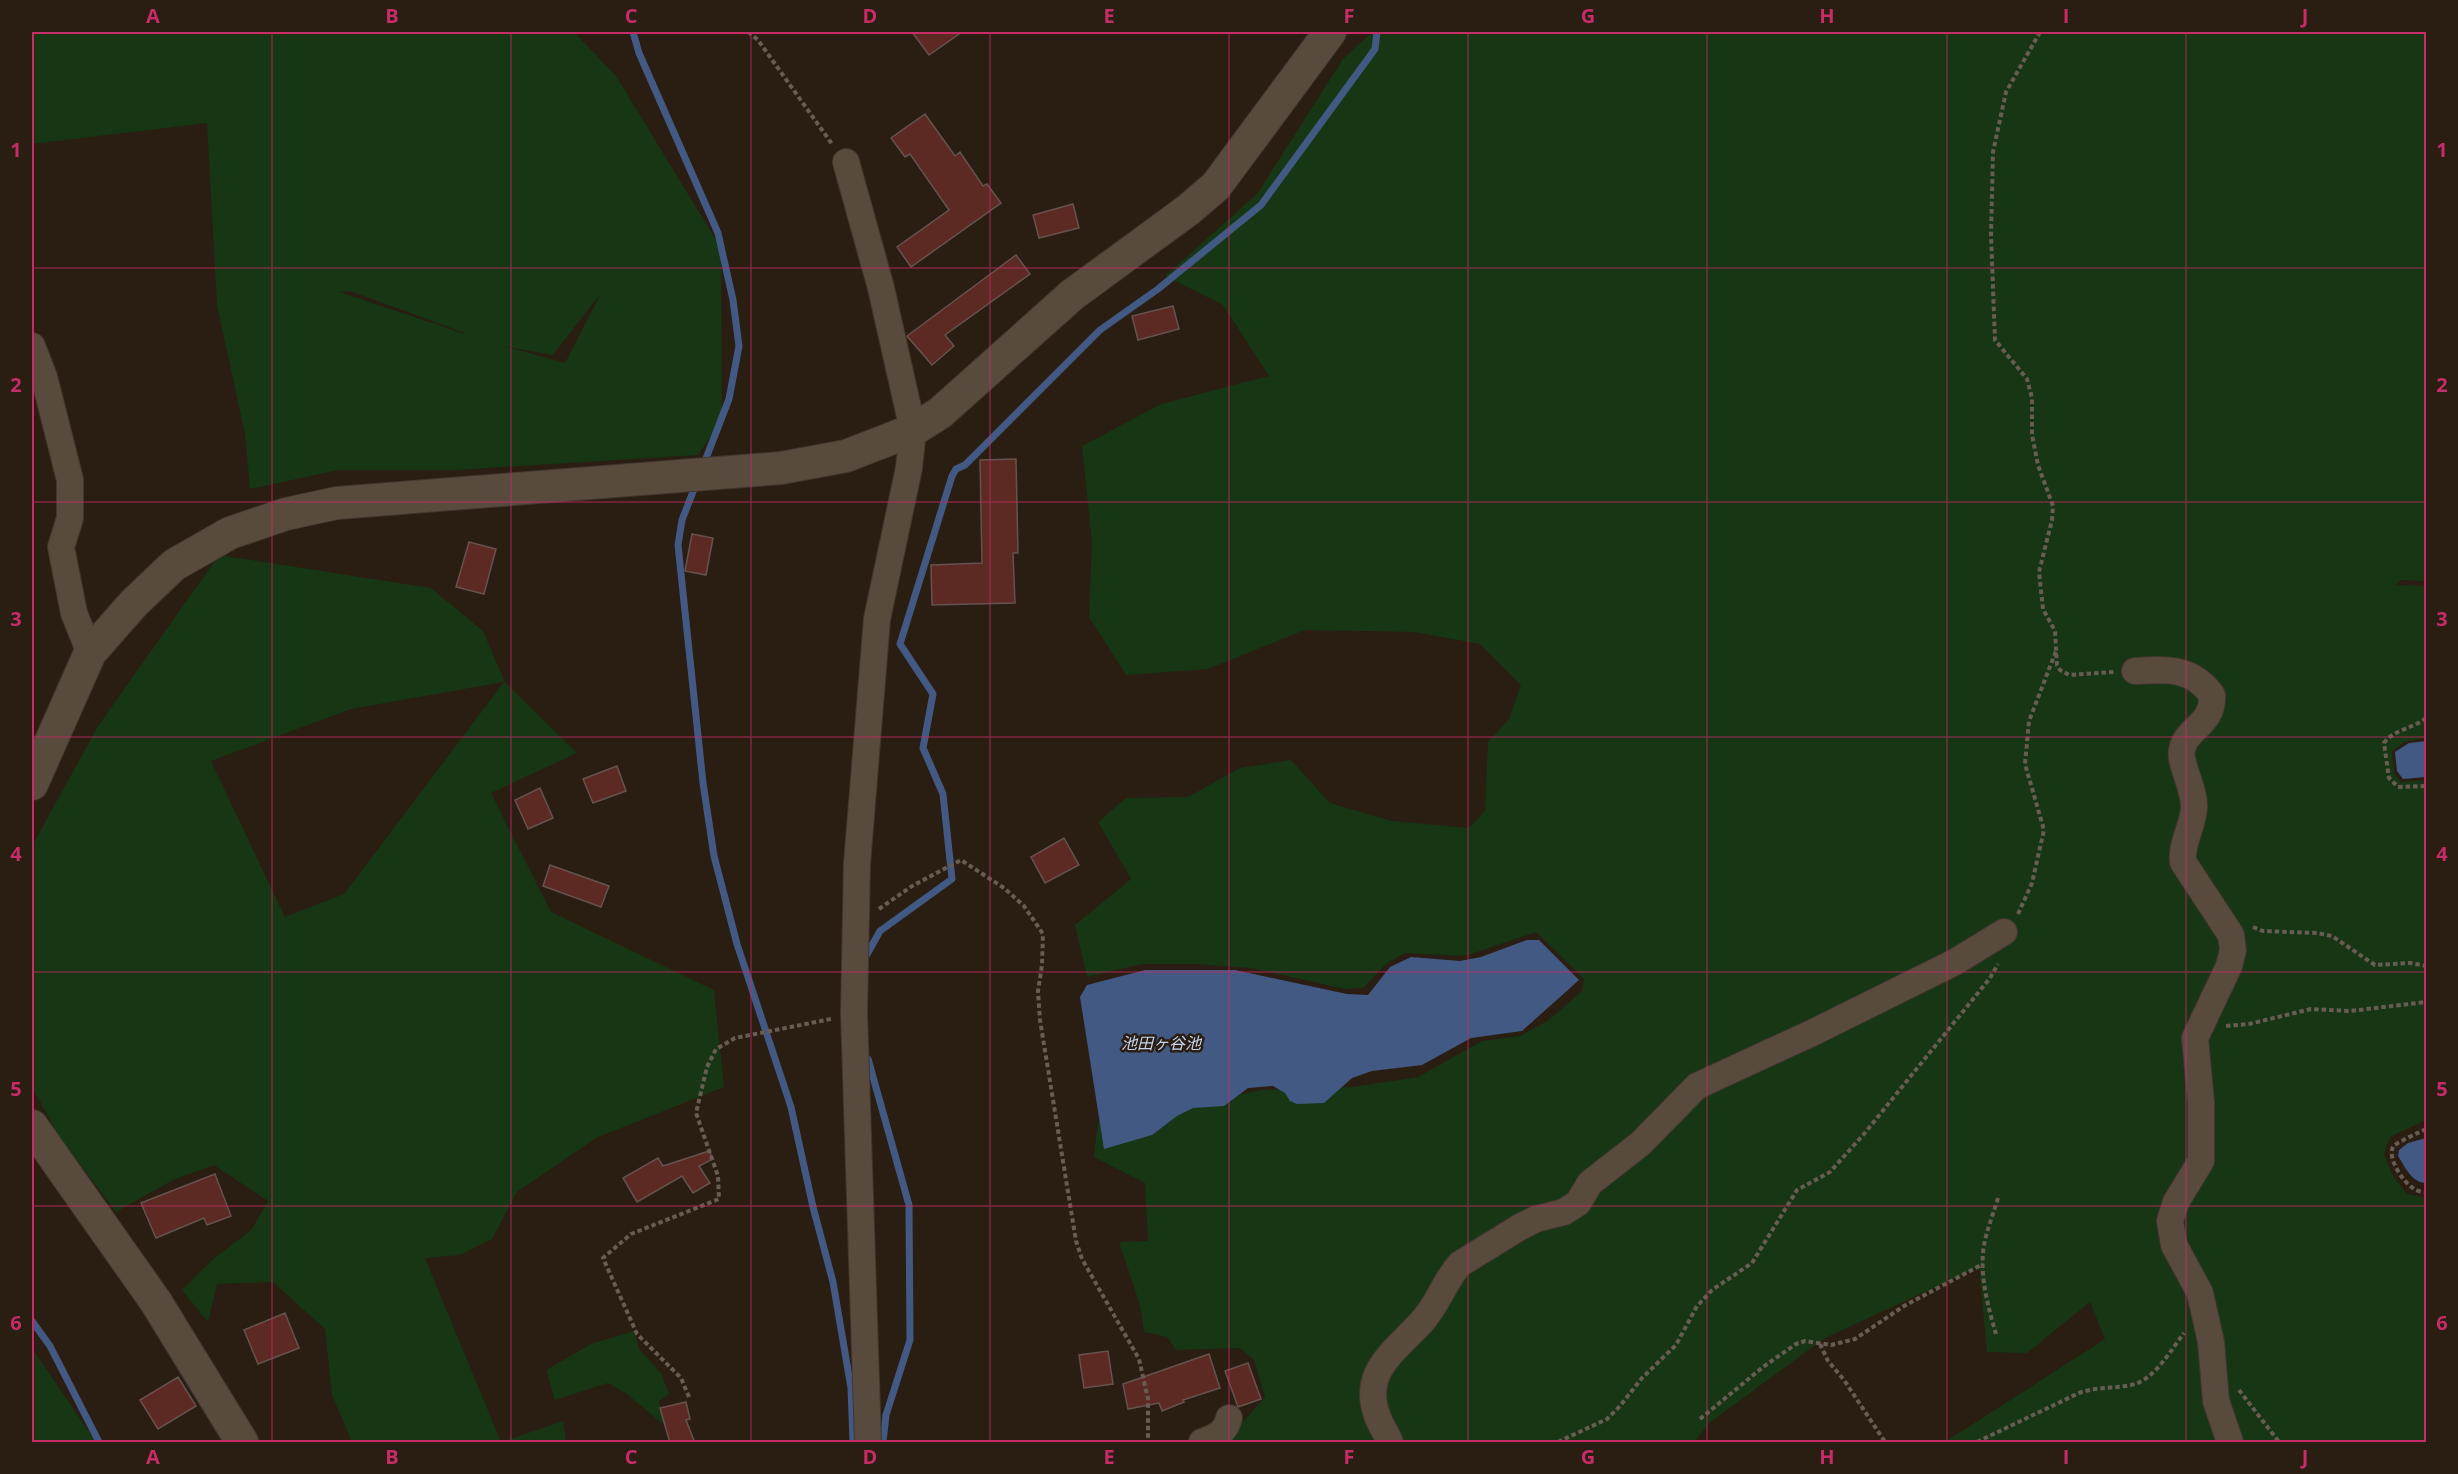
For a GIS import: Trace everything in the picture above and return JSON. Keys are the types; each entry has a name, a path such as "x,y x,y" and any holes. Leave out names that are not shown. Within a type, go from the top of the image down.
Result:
{"street":[{"path":"32,784 90,654 134,603 174,565 230,533 286,513 337,503 781,468 846,456 913,430 940,413 1072,295 1188,210 1216,186 1330,32"},
{"path":"846,162 881,288 913,430 909,468 877,619 857,864 854,1014 868,1443"},
{"path":"32,346 44,377 70,480 70,518 61,548 74,613 90,654"},
{"path":"2135,671 2180,670 2194,676 2212,695 2209,715 2186,740 2182,748 2182,756 2192,785 2194,810 2182,853 2183,862 2231,935 2233,950 2229,966 2195,1038 2201,1102 2201,1161 2176,1202 2170,1221 2174,1245 2200,1293 2211,1342 2216,1401 2230,1443"},
{"path":"1390,1443 1378,1418 1374,1403 1375,1374 1426,1317 1460,1264 1520,1227 1564,1212 1578,1203 1590,1183 1640,1144 1697,1086 1945,967 2004,932"},
{"path":"32,1126 156,1302 242,1443"},
{"path":"1202,1443 1218,1436 1227,1427 1230,1418"}],"path":[{"path":"748,32 758,40 846,162"},
{"path":"2040,32 2006,92 1993,152 1991,235 1995,340 2027,378 2032,398 2032,435 2038,465 2053,506 2052,520 2038,572 2043,609 2055,631 2055,651 2060,670 2069,675 2135,671"},
{"path":"1558,1443 1607,1419 1642,1378 1676,1345 1697,1306 1712,1290 1752,1263 1797,1190 1830,1172 1990,978 2001,959 2005,945 2004,932 2021,908 2032,883 2044,830 2025,764 2029,721 2055,651"},
{"path":"2427,718 2416,726 2388,737 2384,744 2389,778 2398,787 2427,786"},
{"path":"856,925 912,886 961,860 1004,888 1024,906 1043,934 1038,991 1040,1020 1076,1241 1082,1260 1139,1359 1148,1400 1148,1443"},
{"path":"2220,915 2238,916 2251,927 2263,932 2317,933 2332,936 2375,965 2410,963 2427,966"},
{"path":"2201,1022 2223,1026 2249,1024 2311,1009 2350,1011 2427,1002"},
{"path":"689,1397 681,1378 637,1334 603,1258 631,1234 719,1199 718,1176 696,1113 706,1067 716,1049 735,1038 854,1014"},
{"path":"2427,1129 2413,1137 2398,1141 2392,1153 2393,1162 2412,1188 2427,1192"},
{"path":"1996,1334 1986,1293 1983,1264 1984,1245 1999,1195"},
{"path":"1700,1419 1763,1367 1796,1344 1805,1341 1832,1345 1855,1339 1904,1306 1983,1264"},
{"path":"1977,1443 2079,1393 2094,1388 2124,1386 2143,1380 2172,1350 2203,1306"},
{"path":"1820,1343 1828,1360 1844,1380 1885,1443"},
{"path":"2238,1388 2279,1443"}],"green space":[{"path":"32,32 574,32 616,76 721,248 722,419 698,455 455,470 338,470 250,489 245,434 217,306 207,123 32,144","holes":["350,291 465,333 465,334 340,292","601,293 565,363 503,346 553,355"]},
{"path":"1372,32 2426,32 2426,581 2401,580 2396,585 2426,586 2426,738 2404,742 2392,752 2394,773 2401,782 2426,780 2426,1120 2390,1137 2384,1154 2393,1176 2407,1194 2426,1198 2426,1442 1945,1442 2105,1339 2090,1302 2027,1353 1987,1352 1979,1267 1825,1338 1708,1424 1695,1442 1225,1442 1265,1397 1254,1360 1240,1348 1176,1350 1167,1337 1144,1332 1140,1305 1119,1242 1148,1241 1145,1183 1094,1157 1098,1121 1156,1124 1192,1105 1261,1090 1353,1087 1418,1077 1482,1041 1520,1036 1549,1020 1582,991 1584,979 1536,932 1465,956 1406,953 1387,963 1363,988 1345,989 1251,968 1196,964 1142,964 1087,977 1075,925 1131,879 1098,822 1126,798 1188,797 1240,768 1291,760 1330,803 1392,821 1469,828 1485,811 1488,742 1509,719 1521,685 1480,644 1414,632 1305,630 1208,669 1126,675 1089,617 1092,543 1082,446 1161,404 1269,376 1223,305 1165,276 1257,194 1343,59"},
{"path":"219,555 431,588 483,631 505,682 577,753 491,793 551,912 714,990 724,1087 596,1138 517,1192 492,1239 460,1255 425,1258 501,1442 352,1442 332,1395 325,1329 273,1282 217,1284 208,1322 182,1290 211,1261 251,1230 268,1201 214,1165 173,1180 116,1212 60,1138 32,1087 32,846 98,726","holes":["504,682 344,894 285,917 211,761 351,709"]},
{"path":"634,1331 639,1349 661,1373 669,1394 659,1401 664,1425 627,1394 608,1383 555,1400 546,1370 591,1344"},
{"path":"32,1348 96,1442 32,1442"},
{"path":"563,1421 566,1442 501,1442"}],"water":[{"path":"2426,741 2426,777 2403,779 2397,771 2395,752 2409,743"},
{"name":"池田ヶ谷池","path":"1527,940 1539,940 1579,980 1522,1031 1471,1038 1422,1065 1372,1071 1352,1078 1324,1103 1297,1104 1273,1086 1248,1088 1224,1106 1193,1108 1177,1116 1152,1135 1104,1149 1080,997 1087,985 1145,970 1235,970 1347,994 1368,995 1390,967 1411,957 1460,961 1481,957"},
{"path":"2426,1138 2426,1183 2413,1177 2398,1156 2399,1150 2408,1143"}],"building":[{"path":"912,32 962,32 929,55"},
{"path":"925,114 955,156 960,152 983,186 987,184 1001,203 911,267 897,247 949,210 910,154 905,157 891,138"},
{"path":"1073,204 1079,228 1039,238 1033,215"},
{"path":"1016,255 1030,274 945,335 954,346 932,365 907,336"},
{"path":"1173,306 1179,329 1138,340 1132,316"},
{"path":"1016,459 1018,553 1013,553 1015,603 932,605 931,565 982,563 980,460"},
{"path":"692,534 713,538 706,575 685,571"},
{"path":"469,542 496,549 484,594 456,587"},
{"path":"617,766 626,791 593,803 583,779"},
{"path":"540,788 553,818 528,829 515,800"},
{"path":"1064,838 1079,865 1045,883 1031,857"},
{"path":"550,865 609,886 601,907 543,886"},
{"path":"709,1151 713,1159 699,1166 710,1183 693,1193 682,1176 637,1202 623,1178 658,1158 663,1166"},
{"path":"215,1174 231,1216 207,1225 204,1218 156,1238 141,1203"},
{"path":"285,1313 299,1348 258,1364 244,1330"},
{"path":"1108,1351 1113,1384 1084,1388 1079,1355"},
{"path":"1209,1354 1220,1388 1183,1400 1184,1402 1162,1411 1159,1403 1128,1409 1123,1384"},
{"path":"1248,1363 1261,1399 1238,1407 1225,1371"},
{"path":"178,1377 196,1406 158,1429 140,1400"},
{"path":"686,1402 690,1419 686,1420 695,1443 670,1443 660,1408"}],"waterway":[{"path":"633,32 639,53 718,233 733,300 739,346 729,399 703,466"},
{"path":"865,958 880,931 952,879 943,794 923,748 933,694 900,644 952,476 956,469 965,465 1100,330 1158,289 1261,205 1375,49 1377,32"},
{"path":"696,484 682,520 678,545 703,783 714,856 737,944 791,1107 813,1207 833,1282 851,1388 853,1442"},
{"path":"868,1059 909,1205 910,1340 886,1415 883,1442"},
{"path":"32,1321 50,1346 99,1442"}]}
